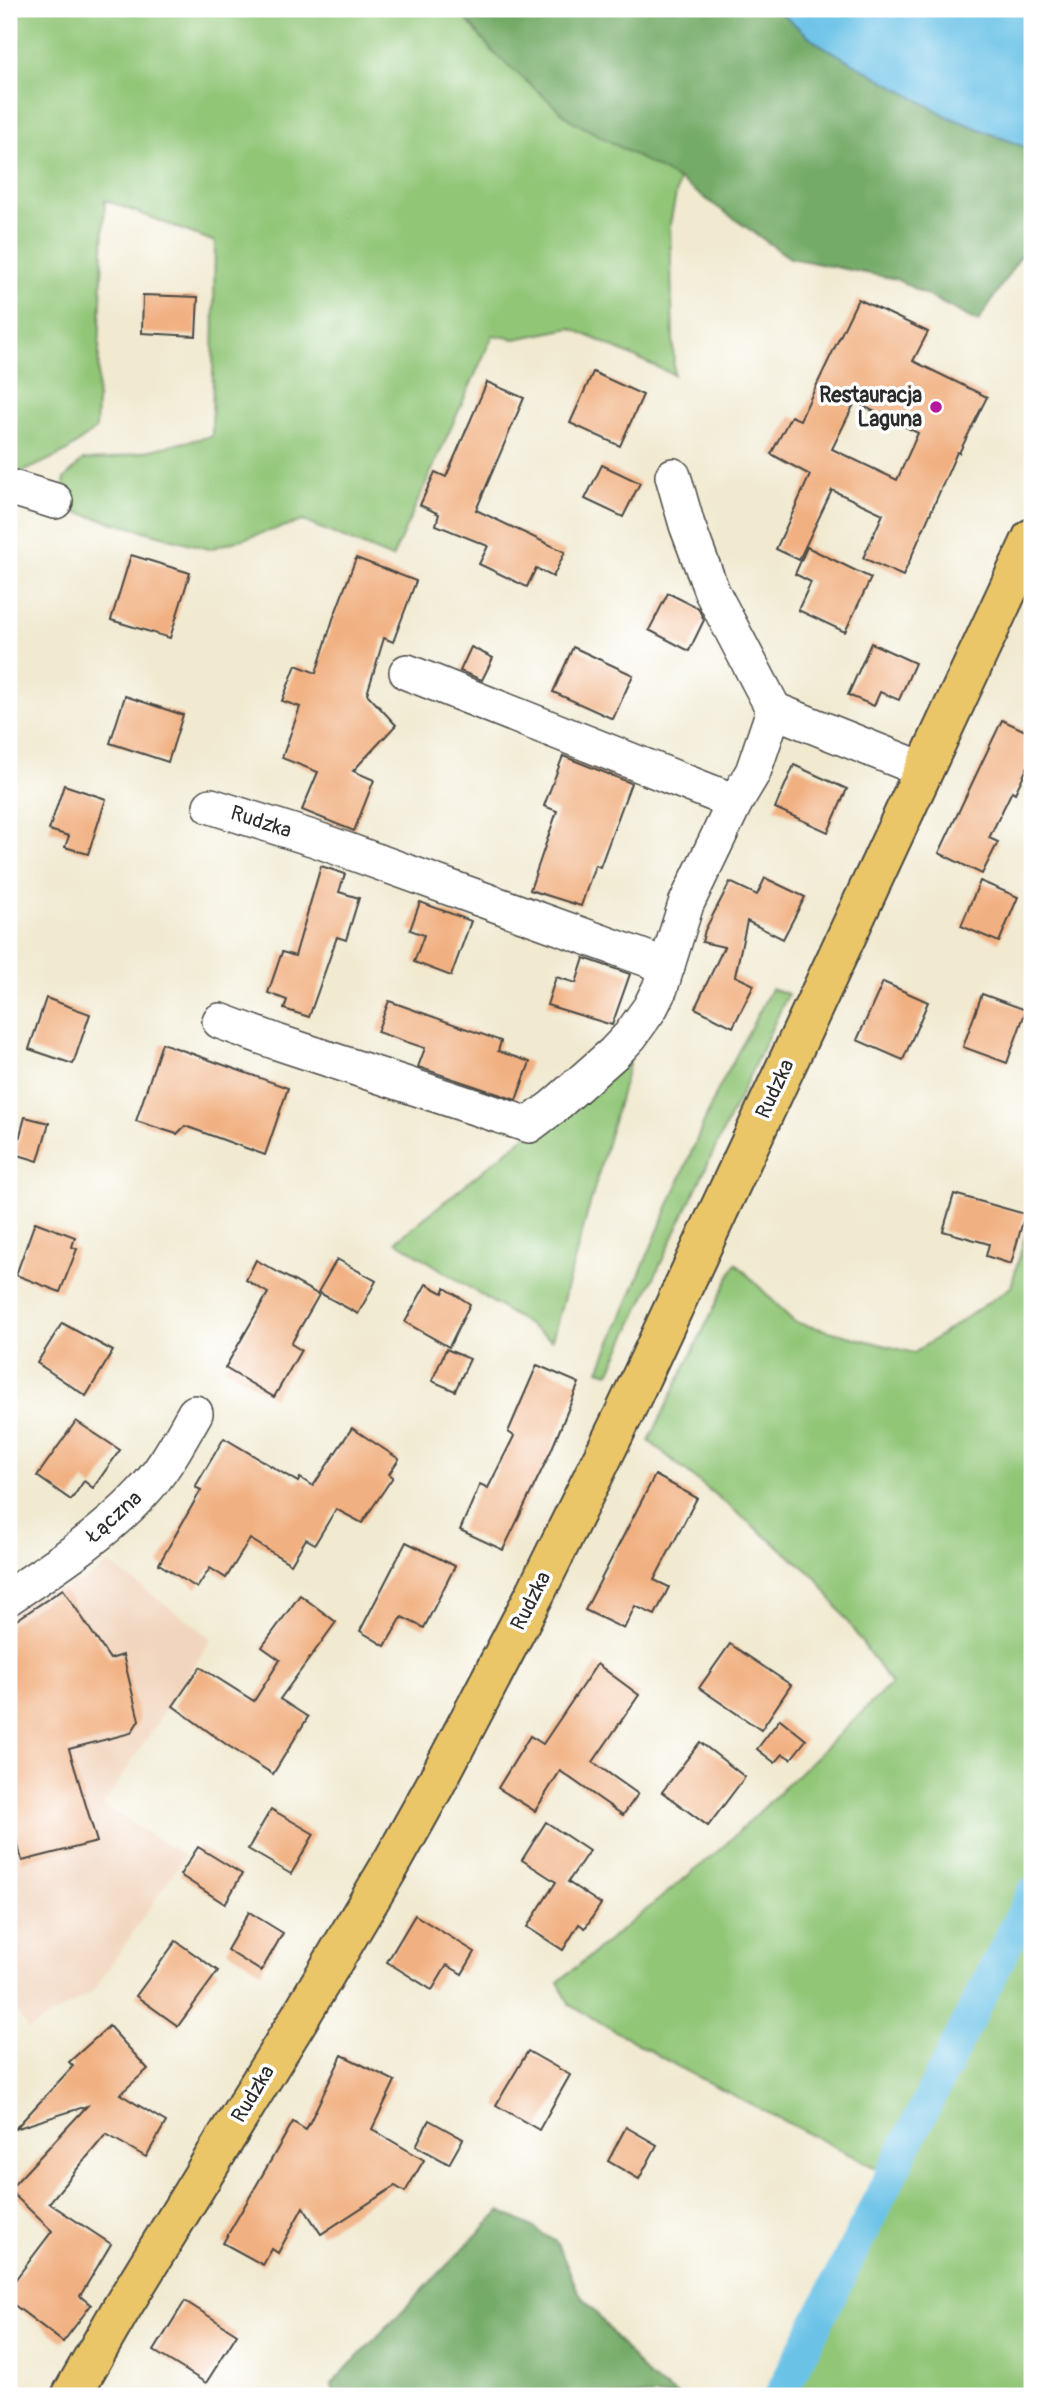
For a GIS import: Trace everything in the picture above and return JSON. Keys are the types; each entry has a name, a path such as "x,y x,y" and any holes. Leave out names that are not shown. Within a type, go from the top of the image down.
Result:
{"main road":[{"name":"Rudzka","path":"71,2396 121,2309 300,2017 434,1787 536,1592 601,1460 1032,538"}],"street":[{"path":"673,476 687,526 712,592 774,710 924,769"},
{"path":"9,487 55,501"},
{"path":"407,671 734,802"},
{"path":"220,1021 529,1125 554,1107 630,1036 650,1008 667,966 686,904 734,802 753,772 774,710"},
{"name":"Rudzka","path":"211,806 328,844 667,966"},
{"name":"Łączna","path":"9,1597 77,1550 141,1494 169,1459 195,1413"}],"shaded area":[{"path":"108,1563 212,1638 103,1806 185,1856 93,1991 28,2030 10,2002 9,1993 9,1607 50,1583 85,1581"}],"green space":[{"path":"9,9 458,9 493,52 571,120 679,180 670,224 674,375 571,328 515,339 493,335 392,558 303,521 209,549 68,510 64,479 83,460 110,459 212,436 215,242 105,200 96,429 66,452 12,477 9,475"},
{"path":"458,9 776,9 816,42 949,117 1032,150 1032,238 978,322 896,279 790,258 679,180 571,120 493,52"},
{"path":"771,989 788,994 609,1373 599,1370 716,1094"},
{"path":"630,1061 552,1340 396,1241 524,1137"},
{"path":"1032,1210 1032,2396 772,2396 882,2171 684,2070 570,2005 558,1982 723,1847 891,1684 816,1577 649,1441 736,1263 794,1322 914,1353 1011,1287"},
{"path":"500,2211 533,2227 557,2243 578,2291 649,2378 679,2396 335,2396 331,2384"}],"water":[{"path":"776,9 1032,9 1032,150 949,117 816,42"}],"building":[{"path":"143,295 198,297 196,336 142,333"},
{"path":"858,299 928,332 913,361 987,397 959,453 957,452 903,576 863,558 883,514 832,490 799,560 776,549 810,475 771,454 791,416 800,420","holes":["855,402 918,433 897,480 832,449"]},
{"path":"593,372 643,395 620,446 570,423"},
{"path":"487,382 524,398 476,510 565,552 553,577 536,568 527,587 479,564 488,546 436,525 439,514 420,505 435,472 446,477"},
{"path":"602,465 640,483 623,517 585,499"},
{"path":"807,547 871,578 845,632 798,610 811,582 795,574"},
{"path":"131,555 190,573 170,638 111,620"},
{"path":"356,558 416,581 393,642 384,638 367,694 396,725 353,771 374,780 354,831 302,810 318,772 282,758 300,707 282,701 296,665 316,673"},
{"path":"668,593 698,608 704,620 689,651 649,630"},
{"path":"871,643 915,663 899,700 880,692 874,706 848,695"},
{"path":"471,647 493,658 482,680 460,671"},
{"path":"573,647 633,675 613,719 553,692"},
{"path":"125,696 183,715 168,762 110,743"},
{"path":"1002,720 1032,734 1032,758 989,838 998,842 982,874 939,853"},
{"path":"563,756 631,783 600,867 595,865 581,906 530,890 557,811 544,806"},
{"path":"794,765 847,789 828,832 775,808"},
{"path":"64,785 106,799 88,854 65,847 69,836 49,830"},
{"path":"321,866 345,874 339,892 359,898 346,940 337,937 309,1017 284,1009 287,1000 268,993 282,952 295,956"},
{"path":"765,878 805,897 783,939 747,921 735,976 754,985 733,1027 695,1008 724,947 702,942 705,930 730,882 757,895"},
{"path":"980,881 1018,897 999,942 961,926"},
{"path":"420,902 471,921 451,976 414,962 424,935 410,930"},
{"path":"584,958 630,974 612,1025 547,1005 556,977 576,983"},
{"path":"883,982 928,1002 903,1060 857,1040"},
{"path":"982,994 1026,1010 1007,1063 963,1047"},
{"path":"46,998 90,1014 73,1064 29,1049"},
{"path":"389,1001 501,1041 498,1051 530,1062 516,1100 418,1067 425,1048 377,1032"},
{"path":"162,1043 288,1088 265,1155 185,1126 177,1134 136,1121"},
{"path":"25,1117 49,1123 38,1161 15,1154"},
{"path":"954,1194 1025,1214 1011,1264 986,1256 989,1244 943,1231"},
{"path":"35,1222 75,1237 72,1247 77,1249 60,1292 16,1275"},
{"path":"337,1259 376,1281 358,1314 318,1292"},
{"path":"256,1260 319,1295 291,1344 301,1350 274,1397 225,1368 268,1293 246,1280"},
{"path":"426,1284 443,1293 445,1288 470,1304 449,1347 405,1322"},
{"path":"62,1323 113,1351 86,1396 37,1363"},
{"path":"446,1349 470,1359 455,1391 432,1381"},
{"path":"537,1365 579,1383 551,1451 503,1550 460,1530 480,1484 488,1488 514,1436 508,1432"},
{"path":"76,1421 120,1450 93,1488 84,1481 71,1500 37,1476"},
{"path":"352,1428 399,1459 389,1474 393,1477 362,1523 336,1509 315,1544 306,1539 291,1564 250,1539 226,1578 210,1568 197,1588 159,1564 201,1490 195,1487 224,1438 298,1482 300,1478 313,1486"},
{"path":"655,1475 697,1498 654,1580 669,1587 655,1615 635,1606 624,1629 585,1610"},
{"path":"406,1542 455,1566 424,1628 402,1617 385,1646 360,1631"},
{"path":"63,1589 110,1659 123,1655 139,1720 131,1733 69,1749 97,1842 22,1861 9,1810 9,1625"},
{"path":"300,1595 336,1622 280,1699 308,1717 273,1774 173,1706 200,1667 254,1701 280,1660 262,1647"},
{"path":"730,1644 791,1685 761,1730 699,1688"},
{"path":"597,1664 639,1695 593,1762 638,1794 623,1815 560,1771 535,1811 498,1788 530,1736 543,1744"},
{"path":"780,1719 806,1740 791,1759 783,1754 775,1763 757,1749"},
{"path":"700,1742 745,1777 708,1826 662,1792"},
{"path":"271,1809 314,1834 291,1874 248,1849"},
{"path":"546,1822 589,1851 568,1882 601,1904 585,1928 579,1924 563,1950 527,1927 556,1882 522,1860"},
{"path":"198,1847 242,1874 225,1904 180,1875"},
{"path":"249,1912 283,1933 261,1971 227,1950"},
{"path":"415,1915 475,1952 462,1974 447,1965 432,1990 387,1962"},
{"path":"176,1941 218,1971 178,2026 136,1996"},
{"path":"109,2026 148,2069 120,2094 166,2122 146,2157 106,2134 49,2203 111,2244 80,2296 91,2305 63,2342 9,2301 9,2288 52,2231 9,2190 87,2106 15,2129 73,2066 69,2062"},
{"path":"528,2051 570,2075 539,2130 496,2105"},
{"path":"342,2055 395,2081 372,2129 424,2160 405,2192 395,2186 321,2234 303,2207 278,2253 272,2249 263,2265 223,2243 293,2122 306,2130"},
{"path":"429,2120 463,2139 449,2164 416,2146"},
{"path":"626,2127 657,2145 639,2179 608,2161"},
{"path":"185,2301 237,2334 206,2383 154,2351"}],"waterway":[{"path":"780,2396 1032,1894"}],"place":[{"name":"Restauracja Laguna","path":"936,407"}]}
